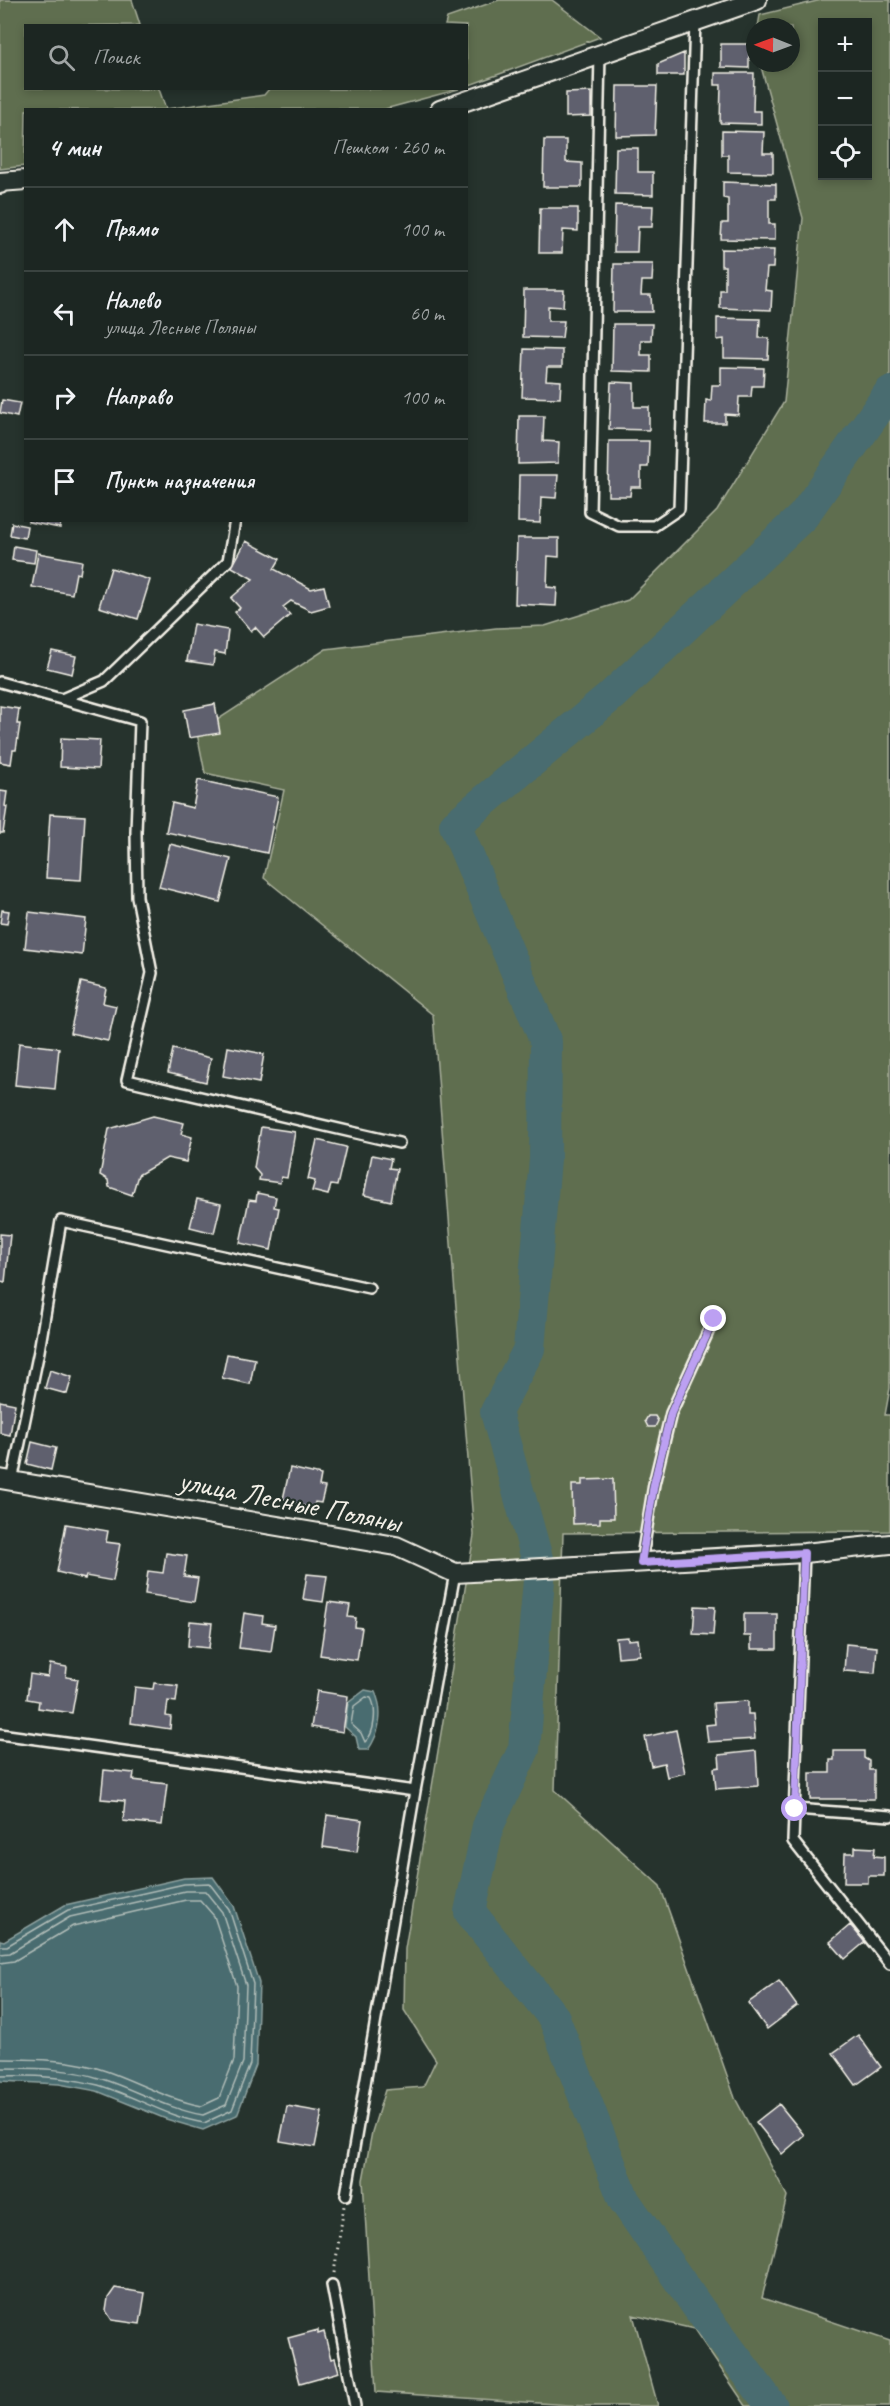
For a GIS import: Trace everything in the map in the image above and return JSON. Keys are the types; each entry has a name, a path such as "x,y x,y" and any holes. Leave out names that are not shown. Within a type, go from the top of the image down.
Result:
{"street":[{"path":"446,108 757,0"},
{"path":"0,182 24,180"},
{"name":"улица Лесные Поляны","path":"6,1480 396,1546 455,1573 804,1553 890,1544"}],"lane":[{"path":"600,54 590,512 619,526 654,526 679,509 695,21"},
{"path":"62,699 104,681 228,561 235,522"},
{"path":"0,682 140,721 136,832 137,897 152,973 127,1080 399,1143"},
{"path":"6,1480 39,1351 61,1221 369,1288"},
{"path":"641,1563 654,1484 671,1413 714,1319"},
{"path":"804,1553 793,1841 890,1964"},
{"path":"346,2195 455,1573"},
{"path":"0,1734 415,1791"},
{"path":"795,1809 890,1816"},
{"path":"332,2285 355,2406"}],"path":[{"path":"332,2285 346,2195"}],"green space":[{"path":"0,0 132,0 140,24 24,24 24,90 159,90 166,108 24,108 24,166 0,169"},
{"path":"499,0 552,0 600,37 468,86 468,24 445,24 447,18"},
{"path":"821,0 890,0 890,1388 885,1415 890,1415 890,1531 563,1533 555,1790 660,1886 735,2098 787,2196 762,2298 890,2341 890,2406 746,2406 694,2329 633,2315 658,2406 584,2406 376,2392 363,2180 372,2132 385,2090 423,2087 436,2060 404,2010 405,1949 474,1535 433,1015 264,878 284,790 205,773 197,733 326,649 496,628 545,626 628,600 717,511 784,402 803,218 762,72 800,72 800,18 760,18 760,15"},
{"path":"268,90 455,90 389,108 173,108 264,95"}],"water":[{"path":"365,1690 375,1692 380,1714 378,1729 368,1750 359,1750 356,1737 345,1727 348,1703"},
{"path":"213,1877 234,1906 259,1983 256,2065 237,2115 203,2130 166,2119 97,2091 59,2084 0,2081 0,1940 4,1941 65,1905 184,1878"}],"building":[{"path":"721,44 746,44 746,68 721,67"},
{"path":"684,53 684,75 658,75 658,64"},
{"path":"715,73 754,73 753,111 761,111 761,124 720,123 721,85 715,85"},
{"path":"617,86 657,86 655,135 616,136"},
{"path":"591,92 591,116 566,117 566,93"},
{"path":"722,131 764,132 763,153 773,153 773,173 728,172 728,155 722,155"},
{"path":"544,140 566,140 566,162 582,163 582,187 543,187"},
{"path":"616,148 638,148 638,172 653,172 653,195 615,194"},
{"path":"723,182 776,184 776,199 769,199 769,224 775,224 775,240 721,239 722,223 728,223 728,199 723,198"},
{"path":"615,205 653,206 652,227 638,227 637,252 614,252"},
{"path":"540,208 578,208 578,231 563,230 562,253 539,253"},
{"path":"721,249 774,250 773,268 767,268 765,290 772,291 771,310 720,308 720,290 725,290 725,266 721,266"},
{"path":"614,264 653,264 652,281 642,281 641,295 651,295 652,312 613,312"},
{"path":"524,290 564,290 563,307 548,306 548,321 564,321 562,338 523,337"},
{"path":"717,318 760,319 759,338 769,338 768,359 724,358 724,339 717,340"},
{"path":"613,324 652,324 651,340 641,340 641,355 651,355 651,372 612,371"},
{"path":"524,349 562,350 562,367 547,367 546,380 561,381 560,398 522,397"},
{"path":"721,367 764,368 763,386 752,386 751,397 739,397 738,415 725,414 725,423 705,423 706,400 711,401 712,385 721,385"},
{"path":"611,382 634,383 634,407 649,407 649,430 609,429"},
{"path":"2,400 20,403 17,417 0,413"},
{"path":"519,416 544,416 543,441 559,442 558,463 518,464"},
{"path":"609,441 649,441 648,467 641,467 641,487 631,487 630,496 608,496"},
{"path":"519,475 558,475 556,498 541,497 540,523 518,522"},
{"path":"28,522 61,522 60,528"},
{"path":"12,523 27,526 25,538 10,535"},
{"path":"517,538 559,538 559,557 548,556 547,587 557,588 556,606 515,604"},
{"path":"246,541 280,559 274,569 311,589 324,586 329,606 311,611 291,601 283,607 290,615 264,637 255,627 251,631 235,612 240,608 231,598 253,579 232,567"},
{"path":"14,546 36,550 34,563 12,560"},
{"path":"38,553 82,561 80,574 76,573 72,594 32,587"},
{"path":"111,568 150,580 138,619 99,607"},
{"path":"193,624 228,630 225,654 215,652 213,665 187,661"},
{"path":"52,651 76,656 72,674 47,668"},
{"path":"215,704 220,733 189,738 184,710"},
{"path":"0,706 19,709 17,724 20,724 16,750 13,750 11,764 0,762"},
{"path":"61,738 100,740 98,769 60,767"},
{"path":"198,780 278,797 267,853 166,832 172,803 193,808"},
{"path":"0,791 7,792 3,833 0,833"},
{"path":"50,814 85,816 81,880 46,878"},
{"path":"170,844 231,859 220,902 159,887"},
{"path":"2,910 9,911 7,924 0,923"},
{"path":"29,912 86,919 82,955 25,948"},
{"path":"81,982 106,988 103,1003 116,1006 108,1041 70,1033"},
{"path":"19,1043 59,1048 55,1089 15,1085"},
{"path":"228,1047 264,1054 259,1083 223,1076"},
{"path":"173,1049 211,1058 206,1082 168,1073"},
{"path":"153,1116 184,1123 181,1134 192,1137 186,1162 167,1158 138,1175 132,1195 109,1187 108,1180 100,1175 109,1129"},
{"path":"261,1127 295,1132 287,1178 281,1177 280,1183 259,1180 260,1175 254,1168"},
{"path":"317,1140 346,1147 337,1186 331,1185 328,1195 312,1191 315,1181 308,1179"},
{"path":"372,1155 391,1159 389,1168 397,1169 391,1201 364,1195"},
{"path":"257,1193 276,1197 274,1207 279,1208 271,1250 240,1243 249,1200 256,1201"},
{"path":"197,1199 221,1204 214,1233 190,1227"},
{"path":"0,1234 10,1235 5,1282 0,1281"},
{"path":"227,1354 255,1359 250,1384 222,1378"},
{"path":"50,1370 72,1377 67,1394 45,1388"},
{"path":"0,1401 15,1404 10,1435 0,1433"},
{"path":"648,1416 655,1416 658,1421 655,1427 648,1427 645,1421"},
{"path":"32,1442 56,1448 51,1470 27,1464"},
{"path":"290,1468 321,1475 319,1486 325,1487 321,1503 315,1502 314,1506 309,1508 283,1499"},
{"path":"613,1479 614,1518 600,1518 600,1523 573,1524 572,1485 582,1485 582,1480"},
{"path":"66,1524 108,1531 106,1542 120,1544 113,1581 86,1576 85,1579 57,1572"},
{"path":"166,1553 187,1556 184,1576 198,1578 194,1602 145,1594 148,1571 163,1573"},
{"path":"307,1574 327,1576 323,1602 303,1599"},
{"path":"328,1602 350,1605 348,1617 356,1618 355,1627 362,1628 357,1660 320,1655"},
{"path":"695,1606 715,1607 713,1635 693,1634"},
{"path":"244,1613 263,1616 262,1623 275,1625 271,1652 239,1648"},
{"path":"744,1614 777,1614 777,1649 751,1649 751,1636 744,1636"},
{"path":"190,1621 212,1623 209,1648 188,1646"},
{"path":"628,1637 628,1640 638,1639 640,1655 618,1657 616,1638"},
{"path":"846,1644 877,1647 875,1673 844,1671"},
{"path":"50,1664 67,1667 66,1677 78,1679 72,1713 38,1708 39,1701 27,1699 30,1674 48,1677"},
{"path":"154,1683 178,1686 176,1702 168,1701 166,1716 171,1717 170,1729 131,1723 135,1687 153,1689"},
{"path":"317,1691 348,1696 343,1732 311,1727"},
{"path":"748,1701 748,1714 753,1714 755,1739 708,1742 706,1725 715,1724 713,1703"},
{"path":"676,1730 685,1773 667,1777 664,1763 651,1766 645,1737"},
{"path":"756,1751 758,1786 716,1789 714,1768 720,1767 719,1755"},
{"path":"834,1751 864,1751 864,1758 869,1761 869,1770 874,1770 874,1799 810,1799 810,1773 830,1773 830,1760 834,1760"},
{"path":"104,1770 134,1773 133,1780 167,1784 162,1825 123,1821 125,1801 101,1799"},
{"path":"327,1815 362,1820 357,1852 323,1847"},
{"path":"855,1847 875,1848 874,1856 884,1857 884,1876 868,1876 868,1883 844,1883 845,1853 855,1853"},
{"path":"850,1925 865,1942 845,1959 830,1942"},
{"path":"779,1981 797,2006 767,2029 748,2003"},
{"path":"858,2035 881,2067 856,2085 833,2053"},
{"path":"779,2104 804,2135 782,2154 756,2122"},
{"path":"287,2106 322,2112 315,2147 280,2141"},
{"path":"115,2288 145,2293 140,2324 112,2320 106,2311 108,2298"},
{"path":"318,2330 318,2334 324,2332 331,2359 335,2358 339,2372 300,2383 288,2338"}],"waterway":[{"path":"772,2406 699,2309 624,2200 554,2018 470,1912 488,1826 524,1749 540,1569 496,1412 529,1349 545,1159 546,1042 455,825 610,697 803,516 890,392"}],"route":[{"path":"714,1319 671,1413 654,1484 641,1563 804,1553 795,1809"}]}
